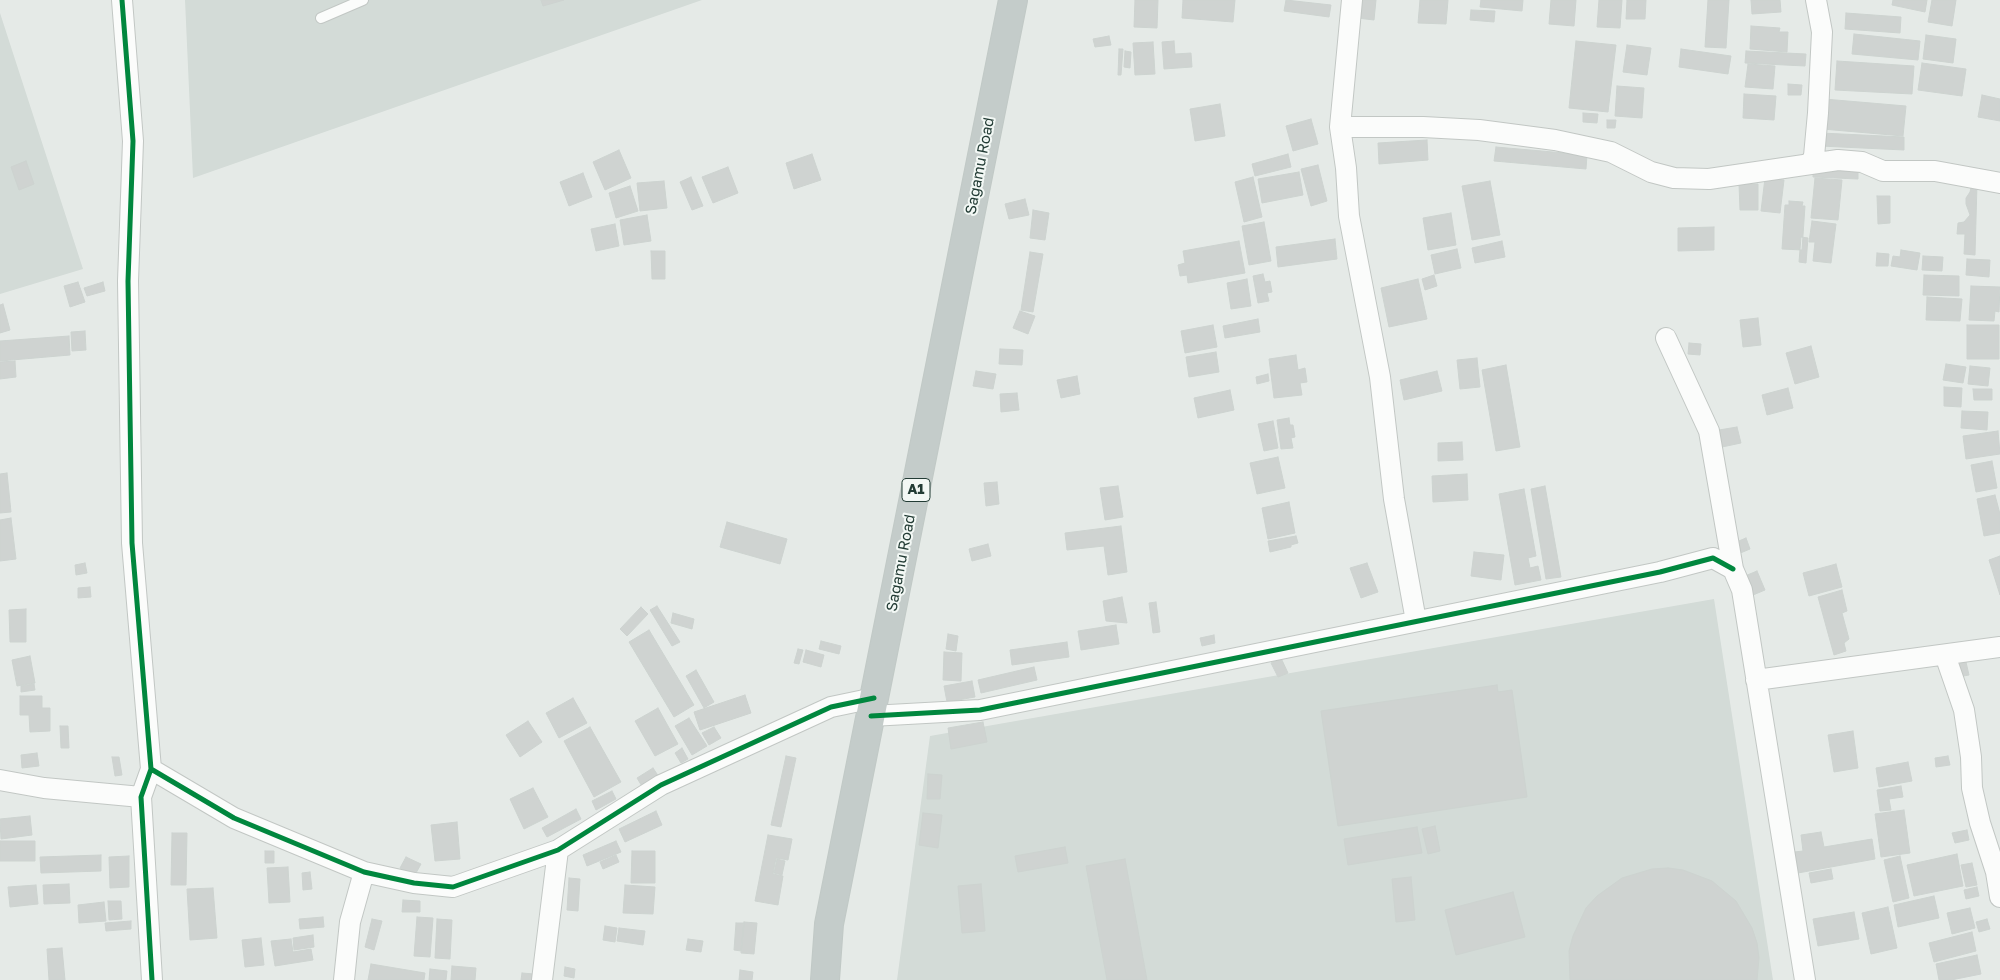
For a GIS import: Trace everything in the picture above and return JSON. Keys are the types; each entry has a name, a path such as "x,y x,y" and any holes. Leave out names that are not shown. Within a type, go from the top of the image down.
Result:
{"highway":[{"name":"Sagamu Road","path":"825,980 829,924 1013,0"}],"street":[{"path":"122,0 133,141 128,281 132,543 151,769 141,797 152,980"},
{"path":"1352,0 1340,127 1350,216 1380,377 1394,499 1416,620"},
{"path":"1340,127 1423,127 1480,130 1555,140 1611,152 1651,172 1674,178 1709,179 1804,167 1811,162 1814,156 1818,114 1822,32 1816,0"},
{"path":"1811,162 1838,160 1862,162 1883,171 1935,171 2000,183"},
{"path":"1666,338 1675,362 1709,431 1733,569 1742,590 1805,980"},
{"path":"151,769 234,818 364,872 414,883 453,887 558,850 661,786 831,707 980,710 1660,572 1713,558 1733,569"},
{"path":"1756,680 2000,647"},
{"path":"1945,655 1964,710 1971,757 1972,788 1980,823 1996,872 2000,897"},
{"path":"0,780 44,788 141,797"},
{"path":"542,980 558,850"},
{"path":"344,980 350,922 364,872"}],"lane":[{"path":"321,18 363,0"}],"shaded area":[{"path":"185,0 702,0 193,178"},
{"path":"0,13 83,269 0,294"},
{"path":"1714,599 1773,980 897,980 930,736"}],"building":[{"path":"541,0 564,0 543,6"},
{"path":"1135,0 1158,0 1157,28 1134,27"},
{"path":"1183,0 1235,0 1233,22 1182,18"},
{"path":"1286,0 1331,5 1329,17 1284,11"},
{"path":"1359,0 1376,0 1374,20 1357,18"},
{"path":"1420,0 1448,0 1446,24 1418,23"},
{"path":"1481,0 1523,0 1522,11 1480,7"},
{"path":"1551,0 1576,0 1574,26 1549,24"},
{"path":"1599,0 1622,0 1620,28 1597,27"},
{"path":"1627,0 1646,0 1645,19 1626,19"},
{"path":"1708,0 1729,0 1726,48 1705,47"},
{"path":"1751,0 1780,0 1781,12 1752,14"},
{"path":"1893,0 1927,0 1925,12 1892,5"},
{"path":"1932,0 1956,0 1952,26 1928,22"},
{"path":"1471,10 1495,11 1494,22 1470,20"},
{"path":"1846,13 1901,17 1900,33 1845,29"},
{"path":"1751,26 1780,28 1779,32 1788,32 1787,52 1750,49"},
{"path":"1854,34 1920,41 1918,60 1852,54"},
{"path":"1926,35 1956,39 1953,63 1923,59"},
{"path":"1109,36 1111,45 1095,47 1093,39"},
{"path":"1174,41 1175,54 1191,53 1192,67 1164,69 1162,42"},
{"path":"1576,41 1616,45 1608,112 1569,108"},
{"path":"1153,42 1155,74 1135,75 1133,43"},
{"path":"1627,45 1651,48 1647,75 1623,72"},
{"path":"1119,49 1123,49 1121,75 1118,75"},
{"path":"1681,49 1731,56 1728,74 1679,67"},
{"path":"1125,51 1131,52 1130,68 1124,67"},
{"path":"1746,51 1806,54 1805,66 1745,63"},
{"path":"1837,61 1914,66 1912,94 1835,90"},
{"path":"1922,63 1966,69 1962,96 1918,90"},
{"path":"1748,64 1775,66 1773,89 1745,87"},
{"path":"1788,84 1802,85 1801,95 1788,95"},
{"path":"1617,86 1644,88 1642,118 1615,116"},
{"path":"1744,94 1776,96 1774,120 1743,118"},
{"path":"1982,95 2000,99 2000,121 1978,117"},
{"path":"1824,99 1906,106 1903,136 1822,129"},
{"path":"1220,104 1225,136 1195,141 1190,109"},
{"path":"1583,113 1598,114 1597,123 1583,122"},
{"path":"1311,119 1318,144 1293,151 1286,126"},
{"path":"1607,120 1616,120 1615,128 1607,128"},
{"path":"1821,133 1904,137 1904,150 1820,146"},
{"path":"1427,140 1428,160 1379,164 1378,143"},
{"path":"1496,147 1587,155 1586,169 1494,161"},
{"path":"619,150 631,178 605,190 593,162"},
{"path":"812,154 821,180 794,189 786,163"},
{"path":"1288,154 1291,167 1255,176 1252,164"},
{"path":"26,161 34,184 19,190 11,167"},
{"path":"1318,165 1327,201 1311,206 1301,169"},
{"path":"728,167 738,193 713,203 702,177"},
{"path":"1813,169 1858,171 1858,179 1813,177"},
{"path":"1299,172 1303,195 1262,203 1258,179"},
{"path":"583,173 592,197 569,206 560,182"},
{"path":"691,177 703,206 692,210 680,182"},
{"path":"1253,177 1262,217 1244,222 1235,182"},
{"path":"1765,178 1784,180 1780,213 1761,211"},
{"path":"1815,178 1842,180 1838,220 1811,218"},
{"path":"664,181 667,208 640,211 637,183"},
{"path":"1490,181 1500,235 1472,240 1462,186"},
{"path":"1972,183 1977,184 1975,255 1964,254 1965,234 1957,234 1958,223 1964,222 1970,215 1966,198"},
{"path":"1739,184 1758,184 1758,210 1740,210"},
{"path":"630,186 638,211 616,218 609,193"},
{"path":"1877,196 1890,196 1890,223 1878,224"},
{"path":"1025,199 1029,215 1009,219 1005,204"},
{"path":"1789,201 1803,202 1802,206 1805,206 1802,250 1782,249 1785,205 1789,205"},
{"path":"1033,210 1049,213 1045,240 1030,238"},
{"path":"1451,213 1456,245 1428,250 1423,218"},
{"path":"647,215 651,241 624,245 620,220"},
{"path":"1812,221 1836,224 1831,263 1813,261 1815,242 1809,242"},
{"path":"1264,222 1271,261 1249,265 1242,226"},
{"path":"615,224 619,246 596,251 591,229"},
{"path":"1714,227 1714,250 1678,251 1678,228"},
{"path":"1801,237 1808,238 1806,263 1799,262"},
{"path":"1335,239 1337,259 1278,267 1276,247"},
{"path":"1239,241 1245,273 1188,283 1187,275 1180,276 1178,265 1185,263 1183,251"},
{"path":"1502,241 1505,257 1475,263 1472,248"},
{"path":"1457,249 1461,268 1435,274 1431,255"},
{"path":"1901,250 1920,253 1917,270 1891,266 1893,256 1900,257"},
{"path":"651,251 665,251 665,279 652,279"},
{"path":"1030,252 1043,254 1033,312 1021,310"},
{"path":"1877,253 1889,254 1888,266 1876,266"},
{"path":"1923,256 1943,257 1942,271 1922,270"},
{"path":"1967,259 1990,260 1989,277 1966,275"},
{"path":"1263,274 1265,282 1270,281 1272,292 1267,293 1269,301 1258,303 1253,276"},
{"path":"1434,275 1437,286 1425,290 1422,279"},
{"path":"1924,275 1959,276 1959,296 1923,295"},
{"path":"1247,279 1251,306 1231,309 1227,283"},
{"path":"1418,279 1427,319 1389,327 1381,288"},
{"path":"78,282 85,302 70,307 64,286"},
{"path":"103,282 105,291 87,296 84,288"},
{"path":"1971,286 2000,287 1999,312 1995,311 1994,321 1969,320"},
{"path":"1927,297 1962,299 1960,321 1926,320"},
{"path":"3,304 10,330 0,333 0,305"},
{"path":"1020,311 1035,316 1028,334 1013,328"},
{"path":"1758,318 1761,345 1743,347 1740,320"},
{"path":"1258,319 1260,332 1225,338 1223,326"},
{"path":"1213,325 1217,347 1185,353 1181,331"},
{"path":"1967,325 1999,325 1999,359 1967,359"},
{"path":"85,331 86,350 72,351 71,332"},
{"path":"69,336 70,355 0,361 0,341"},
{"path":"1689,343 1701,344 1700,355 1688,354"},
{"path":"1811,346 1819,377 1795,384 1786,353"},
{"path":"1000,349 1023,350 1022,365 999,364"},
{"path":"1216,352 1219,372 1189,377 1186,357"},
{"path":"1296,355 1298,370 1305,368 1307,382 1300,383 1302,395 1274,398 1269,359"},
{"path":"1477,358 1480,387 1460,389 1457,360"},
{"path":"15,361 16,377 0,379 0,362"},
{"path":"1946,364 1966,367 1963,383 1943,380"},
{"path":"1506,365 1520,447 1496,451 1482,370"},
{"path":"1970,366 1990,368 1988,386 1968,384"},
{"path":"976,371 996,374 993,389 973,386"},
{"path":"1437,371 1442,391 1404,400 1400,380"},
{"path":"1268,374 1269,381 1257,384 1256,377"},
{"path":"1077,376 1080,394 1061,398 1057,380"},
{"path":"1944,387 1962,388 1961,407 1944,406"},
{"path":"1788,388 1793,408 1767,415 1762,395"},
{"path":"1973,389 1992,389 1992,400 1974,400"},
{"path":"1230,390 1234,410 1198,418 1194,398"},
{"path":"1017,393 1019,410 1001,412 1000,394"},
{"path":"1962,411 1988,412 1987,430 1961,428"},
{"path":"1289,418 1290,425 1293,425 1295,437 1291,438 1293,448 1281,449 1277,420"},
{"path":"1273,421 1278,448 1264,451 1258,424"},
{"path":"1737,427 1741,443 1722,447 1719,430"},
{"path":"1998,431 2000,454 1966,459 1963,436"},
{"path":"1462,442 1463,460 1438,461 1438,443"},
{"path":"1278,457 1285,488 1257,494 1250,463"},
{"path":"1992,461 1997,488 1976,492 1971,465"},
{"path":"7,473 11,512 0,513 0,474"},
{"path":"1467,474 1468,500 1433,502 1432,476"},
{"path":"997,482 999,504 986,506 984,483"},
{"path":"1118,486 1123,517 1105,520 1100,488"},
{"path":"1545,486 1561,577 1546,579 1531,489"},
{"path":"1524,489 1536,556 1528,558 1530,568 1538,566 1541,580 1515,585 1499,494"},
{"path":"1995,495 2000,514 2000,533 1984,536 1977,499"},
{"path":"1289,502 1295,533 1268,539 1262,508"},
{"path":"11,518 16,559 0,561 0,520"},
{"path":"727,522 787,539 780,564 720,547"},
{"path":"1121,526 1127,572 1108,575 1104,546 1067,550 1065,533"},
{"path":"1296,536 1298,543 1291,545 1291,547 1270,552 1268,541"},
{"path":"1746,538 1750,549 1738,554 1734,543"},
{"path":"988,544 991,556 972,561 969,549"},
{"path":"1474,552 1504,555 1501,580 1471,576"},
{"path":"2000,556 2000,595 1989,560"},
{"path":"85,563 87,573 76,575 75,565"},
{"path":"1367,563 1378,592 1361,598 1350,568"},
{"path":"1836,564 1842,587 1809,596 1803,573"},
{"path":"1757,571 1765,590 1753,595 1745,576"},
{"path":"90,587 91,597 78,598 78,588"},
{"path":"1842,590 1847,611 1842,613 1849,639 1844,643 1846,651 1834,655 1818,597"},
{"path":"1122,597 1127,623 1106,621 1103,601"},
{"path":"1156,602 1160,632 1153,633 1149,603"},
{"path":"657,606 680,642 672,646 650,610"},
{"path":"641,607 648,614 627,636 620,629"},
{"path":"26,609 26,642 10,642 9,610"},
{"path":"673,613 694,619 692,629 671,623"},
{"path":"1116,625 1119,644 1081,650 1078,631"},
{"path":"649,630 694,705 674,717 629,642"},
{"path":"948,634 958,636 956,651 946,649"},
{"path":"1214,635 1215,643 1202,646 1200,638"},
{"path":"821,641 841,646 839,654 819,649"},
{"path":"1067,642 1069,657 1012,665 1010,650"},
{"path":"798,649 803,650 799,664 794,663"},
{"path":"806,650 824,655 821,667 803,662"},
{"path":"944,652 962,653 961,681 943,680"},
{"path":"30,656 35,683 17,686 12,660"},
{"path":"1281,658 1288,673 1278,677 1271,663"},
{"path":"1966,662 1969,675 1958,677 1955,664"},
{"path":"1034,667 1037,680 981,693 978,680"},
{"path":"696,670 714,702 704,708 686,676"},
{"path":"972,681 975,697 947,702 944,686"},
{"path":"34,684 35,690 21,692 21,686"},
{"path":"1497,685 1498,692 1512,690 1527,797 1338,826 1321,711"},
{"path":"745,695 751,713 700,730 694,712"},
{"path":"20,696 42,696 42,708 50,708 50,731 30,732 29,715 20,715"},
{"path":"573,698 587,723 559,738 546,713"},
{"path":"658,708 678,744 655,756 635,721"},
{"path":"689,718 707,746 692,755 675,726"},
{"path":"528,721 542,742 520,757 506,735"},
{"path":"983,722 987,742 951,749 948,728"},
{"path":"60,726 68,726 69,748 61,748"},
{"path":"590,727 621,782 594,797 564,741"},
{"path":"714,727 721,738 709,745 702,733"},
{"path":"1853,731 1858,768 1834,772 1828,735"},
{"path":"682,748 688,759 681,763 675,753"},
{"path":"37,753 39,766 22,768 21,755"},
{"path":"786,756 796,758 781,827 771,825"},
{"path":"1948,756 1950,765 1936,767 1935,758"},
{"path":"112,757 119,757 122,775 115,776"},
{"path":"1908,762 1912,781 1879,787 1876,768"},
{"path":"653,768 659,777 643,788 637,778"},
{"path":"928,774 942,775 940,799 927,799"},
{"path":"1901,786 1903,797 1889,799 1891,810 1880,811 1877,790"},
{"path":"533,788 548,817 524,829 510,799"},
{"path":"612,791 616,799 596,810 592,801"},
{"path":"576,809 581,819 547,837 542,828"},
{"path":"1904,810 1910,853 1881,857 1875,814"},
{"path":"656,811 662,825 625,842 619,829"},
{"path":"923,813 942,815 938,848 919,845"},
{"path":"30,816 32,835 1,839 0,819"},
{"path":"457,822 460,859 435,861 431,825"},
{"path":"1435,826 1440,851 1428,854 1422,829"},
{"path":"1417,827 1422,853 1348,865 1344,839"},
{"path":"1967,830 1969,840 1955,843 1952,833"},
{"path":"1821,832 1824,847 1872,839 1875,859 1798,873 1794,852 1803,851 1801,835"},
{"path":"172,833 187,833 186,885 171,885"},
{"path":"768,835 792,839 788,860 776,858 773,874 783,876 778,905 755,901"},
{"path":"0,841 35,841 35,861 0,861"},
{"path":"616,841 621,852 587,866 583,855"},
{"path":"1065,847 1068,863 1018,872 1015,856"},
{"path":"265,851 274,851 274,863 265,863"},
{"path":"632,851 655,851 655,883 631,883"},
{"path":"1957,854 1963,886 1914,896 1907,865"},
{"path":"101,855 101,871 41,873 40,857"},
{"path":"616,855 619,862 603,869 600,862"},
{"path":"129,856 129,887 110,888 109,857"},
{"path":"1900,856 1909,898 1893,902 1884,860"},
{"path":"406,857 421,864 415,875 400,868"},
{"path":"777,859 785,861 782,875 774,873"},
{"path":"1125,859 1147,980 1107,980 1086,866"},
{"path":"1972,863 1977,885 1966,887 1961,865"},
{"path":"288,867 290,902 269,903 267,868"},
{"path":"1668,868 1683,870 1712,881 1736,901 1752,928 1757,943 1759,958 1757,980 1570,980 1569,951 1573,936 1586,908 1597,896 1622,878 1652,869"},
{"path":"1831,869 1833,879 1811,883 1809,873"},
{"path":"310,872 312,889 303,890 302,873"},
{"path":"1411,877 1415,920 1396,922 1392,879"},
{"path":"569,878 580,879 578,911 567,910"},
{"path":"69,884 70,903 44,904 43,885"},
{"path":"981,884 985,931 962,933 958,886"},
{"path":"36,885 38,904 10,907 8,887"},
{"path":"625,885 655,887 653,914 623,913"},
{"path":"1977,887 1979,896 1966,899 1964,890"},
{"path":"213,888 217,938 190,940 187,889"},
{"path":"1513,892 1525,937 1456,955 1445,910"},
{"path":"1934,896 1939,918 1898,927 1894,905"},
{"path":"403,900 420,901 420,912 402,912"},
{"path":"108,901 121,901 122,919 109,920"},
{"path":"104,902 106,921 79,923 78,905"},
{"path":"1888,907 1897,948 1871,954 1862,913"},
{"path":"1970,908 1975,928 1952,934 1947,913"},
{"path":"1854,912 1859,939 1818,946 1813,919"},
{"path":"323,917 324,927 300,929 299,919"},
{"path":"417,917 433,918 430,957 414,956"},
{"path":"372,919 382,921 374,950 365,947"},
{"path":"437,919 452,920 450,959 435,958"},
{"path":"1987,919 1990,929 1979,932 1976,922"},
{"path":"131,921 131,929 106,931 105,923"},
{"path":"744,922 757,923 754,954 741,953"},
{"path":"736,923 744,923 741,951 734,950"},
{"path":"605,926 617,928 615,942 603,940"},
{"path":"619,928 645,931 643,945 617,941"},
{"path":"1972,932 1976,951 1934,962 1929,943"},
{"path":"313,935 314,947 294,950 293,938"},
{"path":"261,938 264,965 245,967 242,940"},
{"path":"291,939 293,952 311,949 313,960 275,966 271,941"},
{"path":"688,939 703,941 701,952 686,950"},
{"path":"62,948 65,980 49,980 47,949"},
{"path":"1977,955 1981,974 1951,980 1939,980 1936,964"},
{"path":"371,964 425,973 424,980 368,980"},
{"path":"452,966 476,968 475,980 451,980"},
{"path":"565,967 575,969 574,978 564,976"},
{"path":"430,969 447,971 446,980 429,980"},
{"path":"740,970 753,972 752,980 739,980"},
{"path":"522,973 534,974 539,980 521,980"}],"cycle path":[{"path":"122,0 133,141 128,281 132,543 151,769 141,797 152,980"},
{"path":"871,716 980,710 1660,572 1713,558 1733,569"},
{"path":"151,769 234,818 364,872 414,883 453,887 558,850 661,785 831,707 874,698"}]}
